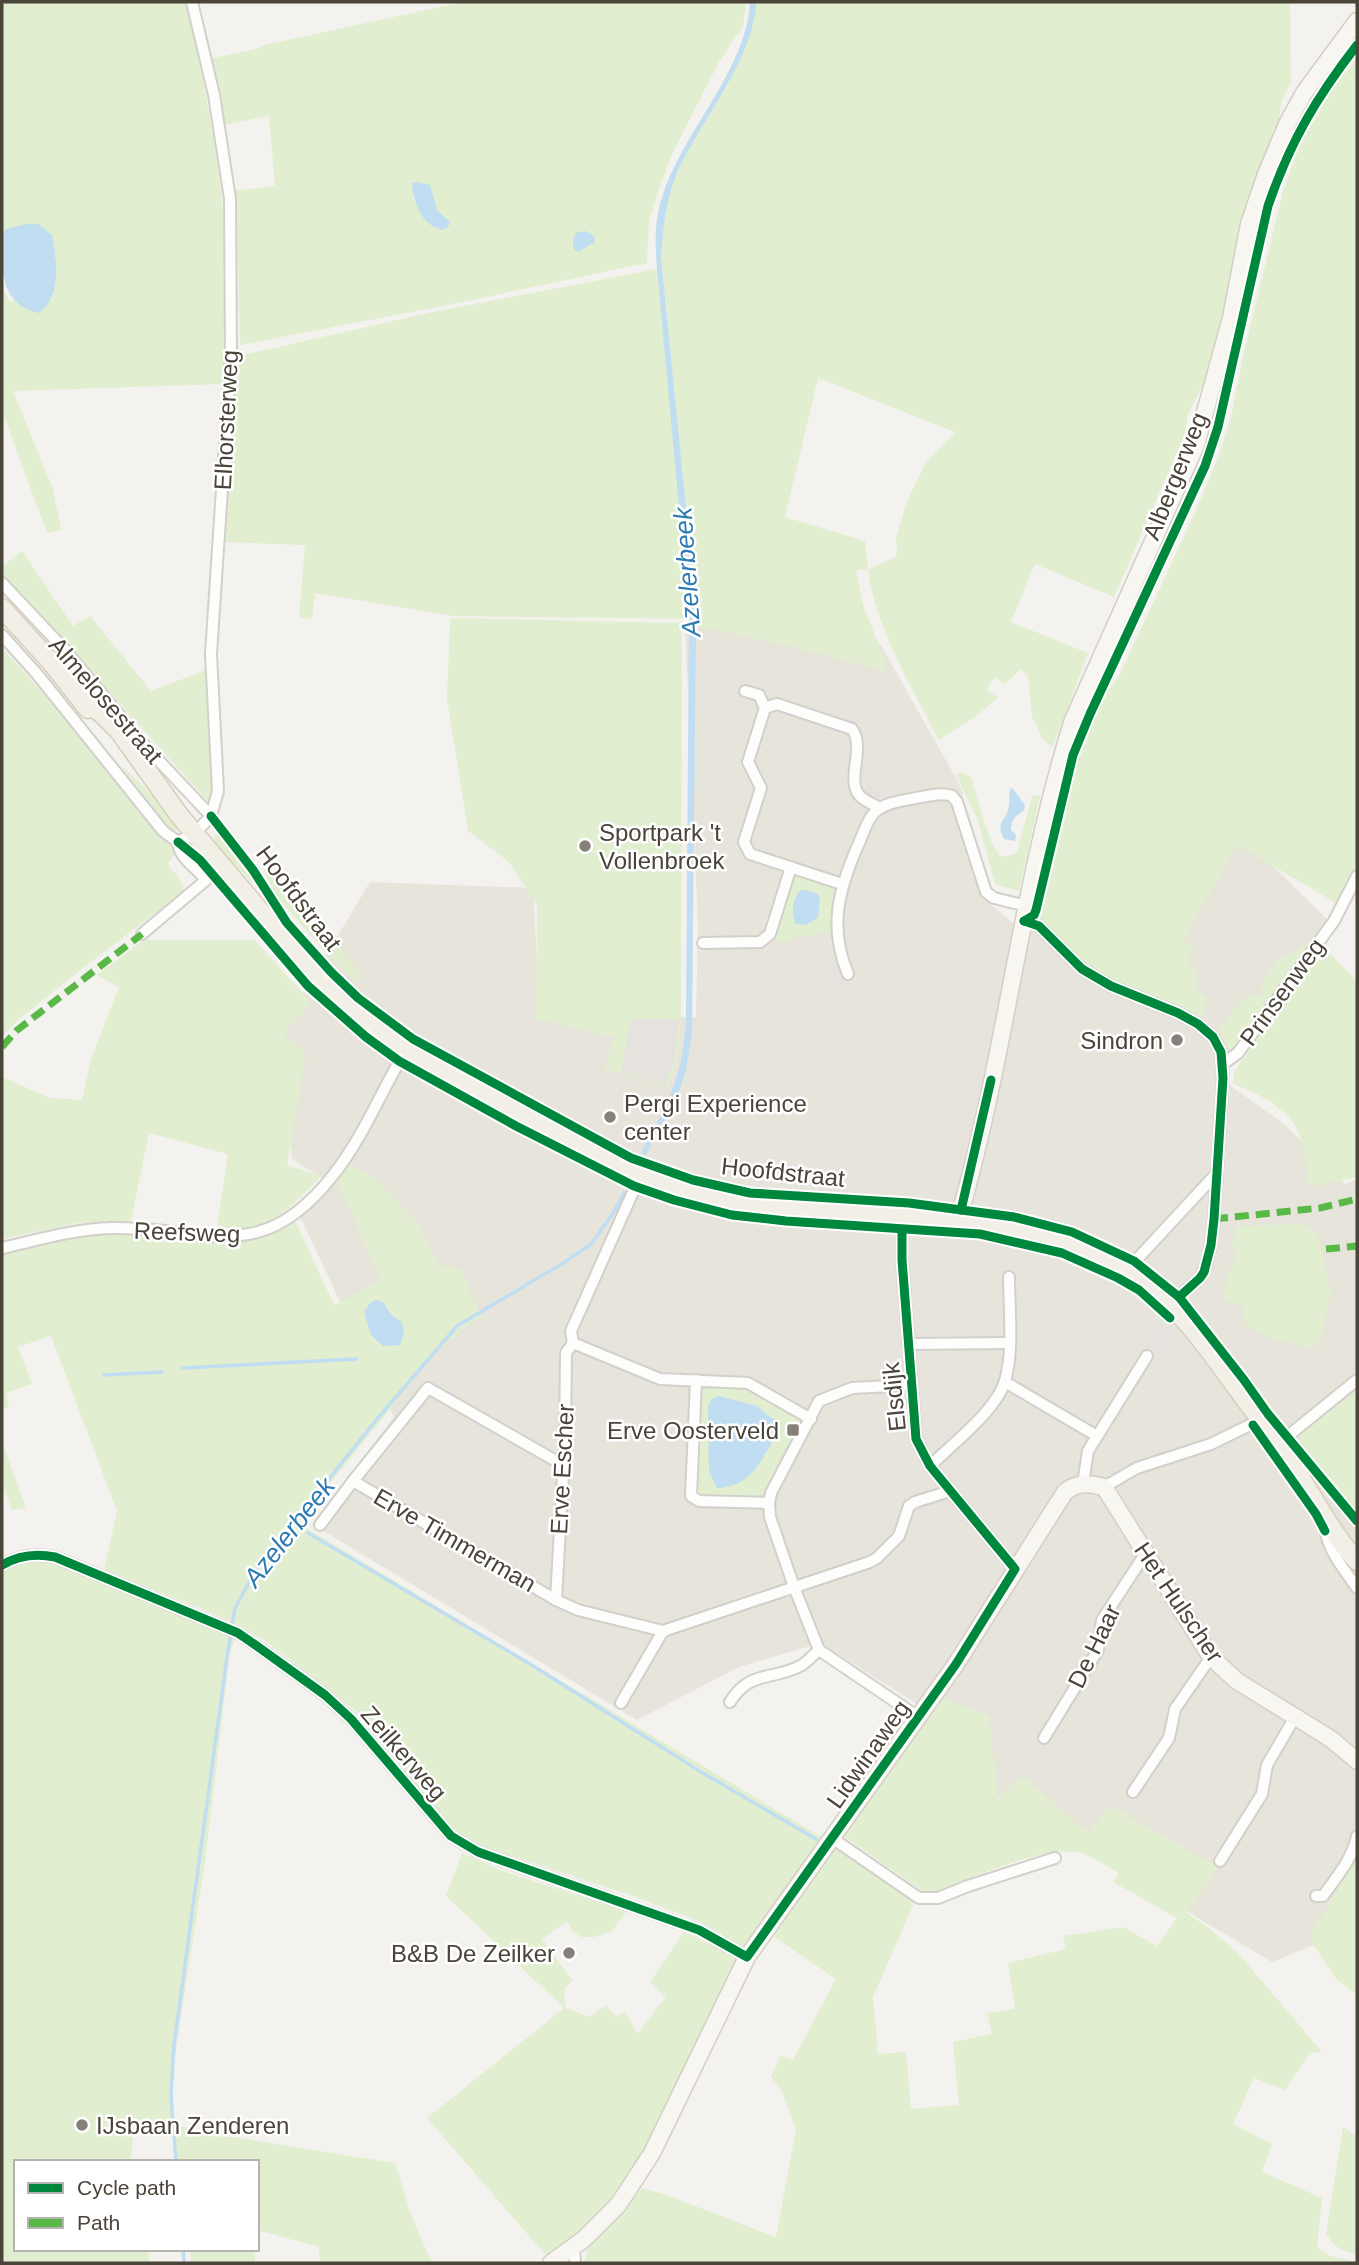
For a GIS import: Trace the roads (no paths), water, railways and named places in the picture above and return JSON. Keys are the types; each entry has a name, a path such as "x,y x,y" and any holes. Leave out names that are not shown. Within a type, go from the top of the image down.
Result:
{"main road":[{"name":"Almelosestraat","path":"2,608 82,699 119,731 195,833"},
{"name":"Hoofdstraat","path":"195,833 327,987 406,1050 566,1137 641,1174 688,1191 734,1202 1020,1229 1089,1250 1128,1269 1170,1304 1210,1350 1295,1469 1341,1543 1357,1561"},
{"name":"Hoofdstraat","path":"1295,1469 1332,1507 1357,1548"}],"street":[{"name":"Elhorsterweg","path":"192,2 214,95 230,198 232,354 211,653 218,773 215,805 211,816"},
{"name":"Albergerweg","path":"961,1222 961,1210 1025,913 1059,763 1073,720 1196,445 1231,318 1249,225 1266,174 1288,122 1304,93 1357,20"},
{"name":"Almelosestraat","path":"2,583 65,650 146,747 211,816"},
{"name":"Almelosestraat","path":"2,635 37,674 163,831 178,842 178,851 206,880 142,934"},
{"path":"745,691 758,695 765,708 748,762 761,788 744,842 750,854 842,884"},
{"path":"765,708 777,704 852,729 857,737 855,788 862,798 880,808 872,816 842,884 838,902 842,956 848,974"},
{"name":"Prinsenweg","path":"880,808 940,794 953,796 986,892 1025,913 1082,968 1111,986 1198,1024 1213,1037 1219,1047 1223,1064 1244,1045 1334,921 1357,876"},
{"path":"178,842 195,833 211,816"},
{"path":"703,943 760,942 765,939 770,934 791,867"},
{"name":"Reefsweg","path":"2,1248 60,1235 111,1228 211,1236 243,1236 271,1229 310,1202 352,1150 406,1050"},
{"path":"1170,1304 1200,1278 1206,1266 1214,1219 1223,1064"},
{"name":"Erve Escher","path":"556,1600 566,1353 573,1343 571,1331 641,1174"},
{"path":"1128,1269 1216,1174"},
{"name":"Elsdijk","path":"902,1230 916,1439 930,1466 1016,1569"},
{"path":"930,1466 985,1411 1004,1382 1010,1343 1009,1277"},
{"path":"573,1343 660,1379 748,1383 811,1419"},
{"path":"908,1344 1010,1343"},
{"path":"1147,1356 1088,1451 1083,1484 1092,1483 1104,1487 1137,1468 1211,1444 1260,1420"},
{"path":"696,1380 691,1496 699,1501 769,1503"},
{"path":"1278,1444 1357,1380"},
{"path":"1004,1382 1097,1436"},
{"path":"911,1385 852,1388 819,1401 771,1493 769,1503 770,1517 819,1650 918,1717"},
{"name":"Erve Timmerman","path":"320,1525 428,1388 563,1465"},
{"name":"Erve Timmerman","path":"353,1481 556,1600"},
{"name":"Lidwinaweg","path":"551,2263 574,2256 618,2205 652,2153 747,1957 956,1664 1065,1492 1072,1486 1083,1484"},
{"name":"Het Hulscher","path":"1104,1487 1212,1657 1237,1681 1331,1739 1357,1761"},
{"path":"556,1600 578,1610 663,1631 854,1569 877,1558 899,1536 909,1506 950,1490"},
{"name":"Hoofdstraat","path":"1327,1520 1325,1531 1336,1558 1357,1588"},
{"name":"Zeilkerweg","path":"2,1565 10,1560 38,1554 55,1557 234,1631 325,1695 351,1718 451,1836 478,1852 699,1930 747,1957"},
{"name":"De Haar","path":"1044,1738 1098,1650 1102,1620 1145,1554"},
{"path":"621,1703 663,1631"},
{"path":"730,1702 746,1682 801,1665 819,1650"},
{"path":"1133,1792 1169,1738 1175,1709 1212,1657"},
{"path":"1220,1861 1262,1794 1268,1765 1296,1717"},
{"path":"1316,1896 1324,1896 1342,1870 1357,1836"},
{"name":"Lidwinaweg","path":"832,1838 919,1898 939,1898 1055,1858"}],"water":[{"path":"750,2 756,2 746,46 675,178 667,208 661,258 696,626 692,1032 686,1070 677,1097 645,1156 641,1153 660,1118 679,1070 686,1012 689,615 657,269 656,228 666,187 678,160 736,56 745,30"},
{"path":"412,183 430,185 437,210 450,222 448,227 442,230 423,217 413,194"},
{"path":"38,224 52,235 54,245 55,288 46,306 39,313 26,309 17,302 10,294 3,274 2,235 6,229"},
{"path":"585,231 594,236 595,242 578,252 573,248 573,239 576,233"},
{"path":"1010,788 1025,805 1024,810 1012,823 1011,830 1016,835 1015,841 1004,839 1000,828 1008,811"},
{"path":"801,890 818,894 820,899 818,918 805,925 796,924 793,916 794,902"},
{"path":"376,1300 383,1303 391,1314 402,1322 404,1333 400,1345 383,1346 371,1335 364,1312 371,1302"},
{"path":"718,1396 757,1406 778,1421 781,1428 749,1475 741,1482 717,1488 709,1471 708,1406 711,1400"}],"waterway":[{"name":"Azelerbeek","path":"176,2160 171,2095 174,2045 235,1608 256,1570 377,1419 457,1326 591,1244 624,1193"},
{"path":"182,1368 356,1359"},
{"path":"104,1375 162,1372"},
{"path":"308,1533 530,1664 701,1772 816,1839"},
{"name":"Azelerbeek","path":"183,2251 184,2263"}],"place":[{"name":"Sportpark 't Vollenbroek","path":"585,846"},
{"name":"Sindron","path":"1177,1040"},
{"name":"Pergi Experience center","path":"610,1117"},
{"name":"Erve Oosterveld","path":"793,1430"},
{"name":"B&B De Zeilker","path":"569,1953"},
{"name":"IJsbaan Zenderen","path":"82,2125"}]}
